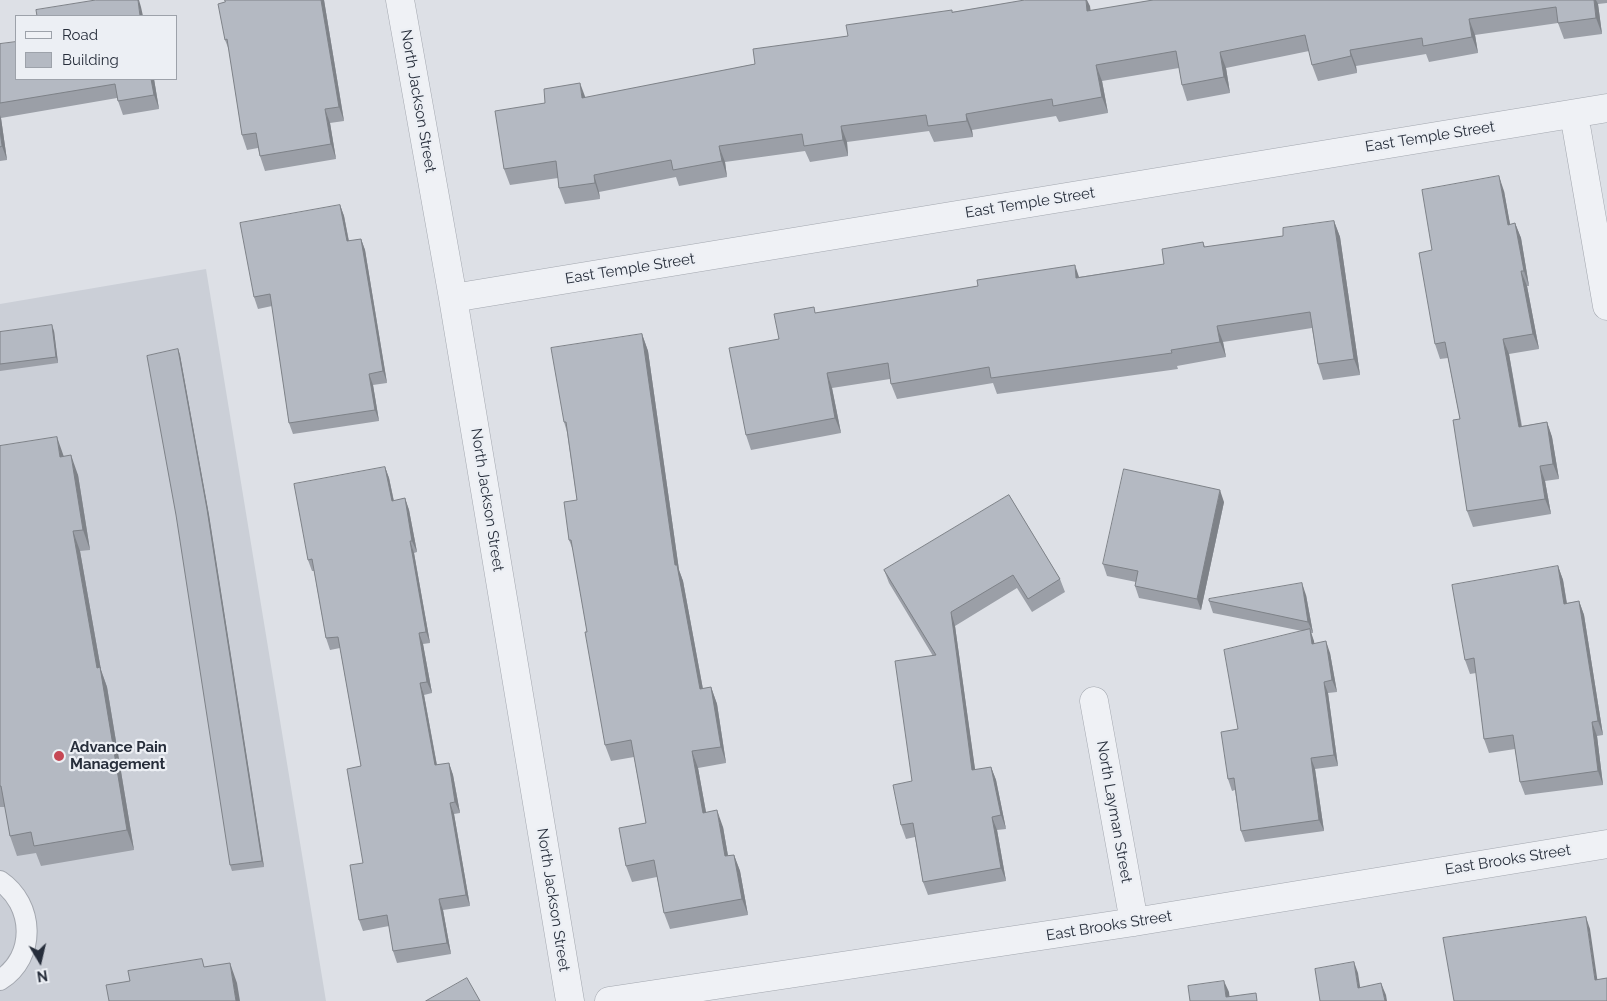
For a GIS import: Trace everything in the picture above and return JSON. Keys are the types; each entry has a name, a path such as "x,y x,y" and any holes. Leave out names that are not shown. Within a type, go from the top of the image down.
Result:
{"street":[{"name":"North Jackson Street","path":"400,0 453,298 570,1001"},
{"name":"East Temple Street","path":"453,298 1607,108"},
{"path":"1574,114 1607,306"},
{"name":"North Layman Street","path":"1094,701 1134,922"},
{"name":"East Brooks Street","path":"609,1001 1134,922 1607,844"}],"lane":[{"path":"0,881 16,895 24,911 28,930 25,948 16,966 0,980"}],"shaded area":[{"path":"206,269 326,1001 0,1001 0,304"}],"building":[{"path":"96,0 138,0 140,15 37,15 36,10"},
{"path":"225,0 321,0 339,107 325,109 331,144 260,156 256,133 242,135 227,39 225,40 218,4 225,2"},
{"path":"1025,0 1086,0 1087,11 1153,0 1594,0 1596,18 1558,23 1556,7 1469,19 1472,37 1423,46 1422,38 1350,50 1351,56 1312,65 1305,35 1220,52 1224,77 1182,85 1176,51 1096,65 1102,97 1053,106 1052,99 966,114 967,121 928,126 926,115 841,126 843,140 804,146 802,134 719,146 722,161 673,170 671,160 594,175 595,183 559,188 556,161 504,169 495,111 545,103 544,89 580,83 582,98 755,64 753,49 848,36 846,25 952,10 952,12"},
{"path":"15,42 15,80 151,80 154,95 118,101 115,84 0,103 0,44"},
{"path":"0,130 2,146 0,147"},
{"path":"1499,176 1508,225 1515,223 1524,271 1521,271 1533,334 1503,339 1519,427 1547,422 1553,464 1540,466 1545,499 1467,511 1453,420 1460,419 1445,342 1435,344 1419,253 1432,250 1422,190"},
{"path":"340,205 347,241 361,239 383,371 369,374 375,410 289,423 270,294 254,297 240,223"},
{"path":"1334,221 1354,359 1318,364 1310,312 1217,326 1220,342 1171,350 1172,353 991,378 989,367 891,384 888,363 827,373 835,418 746,435 729,348 779,339 774,314 814,307 815,313 978,286 977,280 1075,265 1076,278 1164,264 1162,249 1203,242 1204,247 1283,236 1283,228"},
{"path":"52,325 56,357 0,364 0,332"},
{"path":"642,334 675,565 677,565 700,689 711,687 721,747 692,751 703,813 717,810 725,856 734,855 742,899 664,913 654,860 626,866 619,828 646,823 631,740 605,745 571,540 569,540 564,502 577,500 566,422 564,422 551,348"},
{"path":"178,349 207,509 262,861 230,865 176,515 147,356"},
{"path":"57,437 60,457 71,455 83,530 73,531 97,668 100,667 127,830 34,846 31,832 10,836 0,786 0,446"},
{"path":"385,467 392,501 405,498 412,541 410,541 426,632 419,633 427,682 420,683 435,765 449,763 455,802 450,803 466,895 439,899 447,943 393,951 387,915 359,920 350,865 363,863 347,769 361,766 338,637 326,638 312,559 308,560 294,484"},
{"path":"1124,469 1220,490 1197,599 1135,586 1138,571 1103,564"},
{"path":"1009,495 1060,579 1028,599 1013,575 951,612 972,770 991,767 1001,815 992,817 1001,868 923,882 913,823 901,825 893,785 912,781 895,661 936,655 884,570"},
{"path":"1558,566 1564,604 1579,601 1598,721 1592,722 1598,771 1520,782 1513,735 1484,739 1474,658 1465,660 1452,585"},
{"path":"1302,583 1308,622 1209,601 1209,599"},
{"path":"1310,629 1312,644 1326,641 1332,680 1324,682 1334,755 1311,758 1319,820 1241,831 1234,778 1228,779 1221,732 1238,729 1224,650"},
{"path":"1586,917 1595,980 1607,978 1607,1001 1454,1001 1443,938"},
{"path":"202,959 204,967 230,963 236,1001 109,1001 106,985 130,981 128,971"},
{"path":"1354,962 1358,988 1381,983 1385,1001 1320,1001 1315,969"},
{"path":"467,978 480,1001 426,1001"},
{"path":"1224,981 1226,997 1256,993 1257,1001 1190,1001 1188,986"}],"place":[{"name":"Advance Pain Management","path":"59,756"}]}
